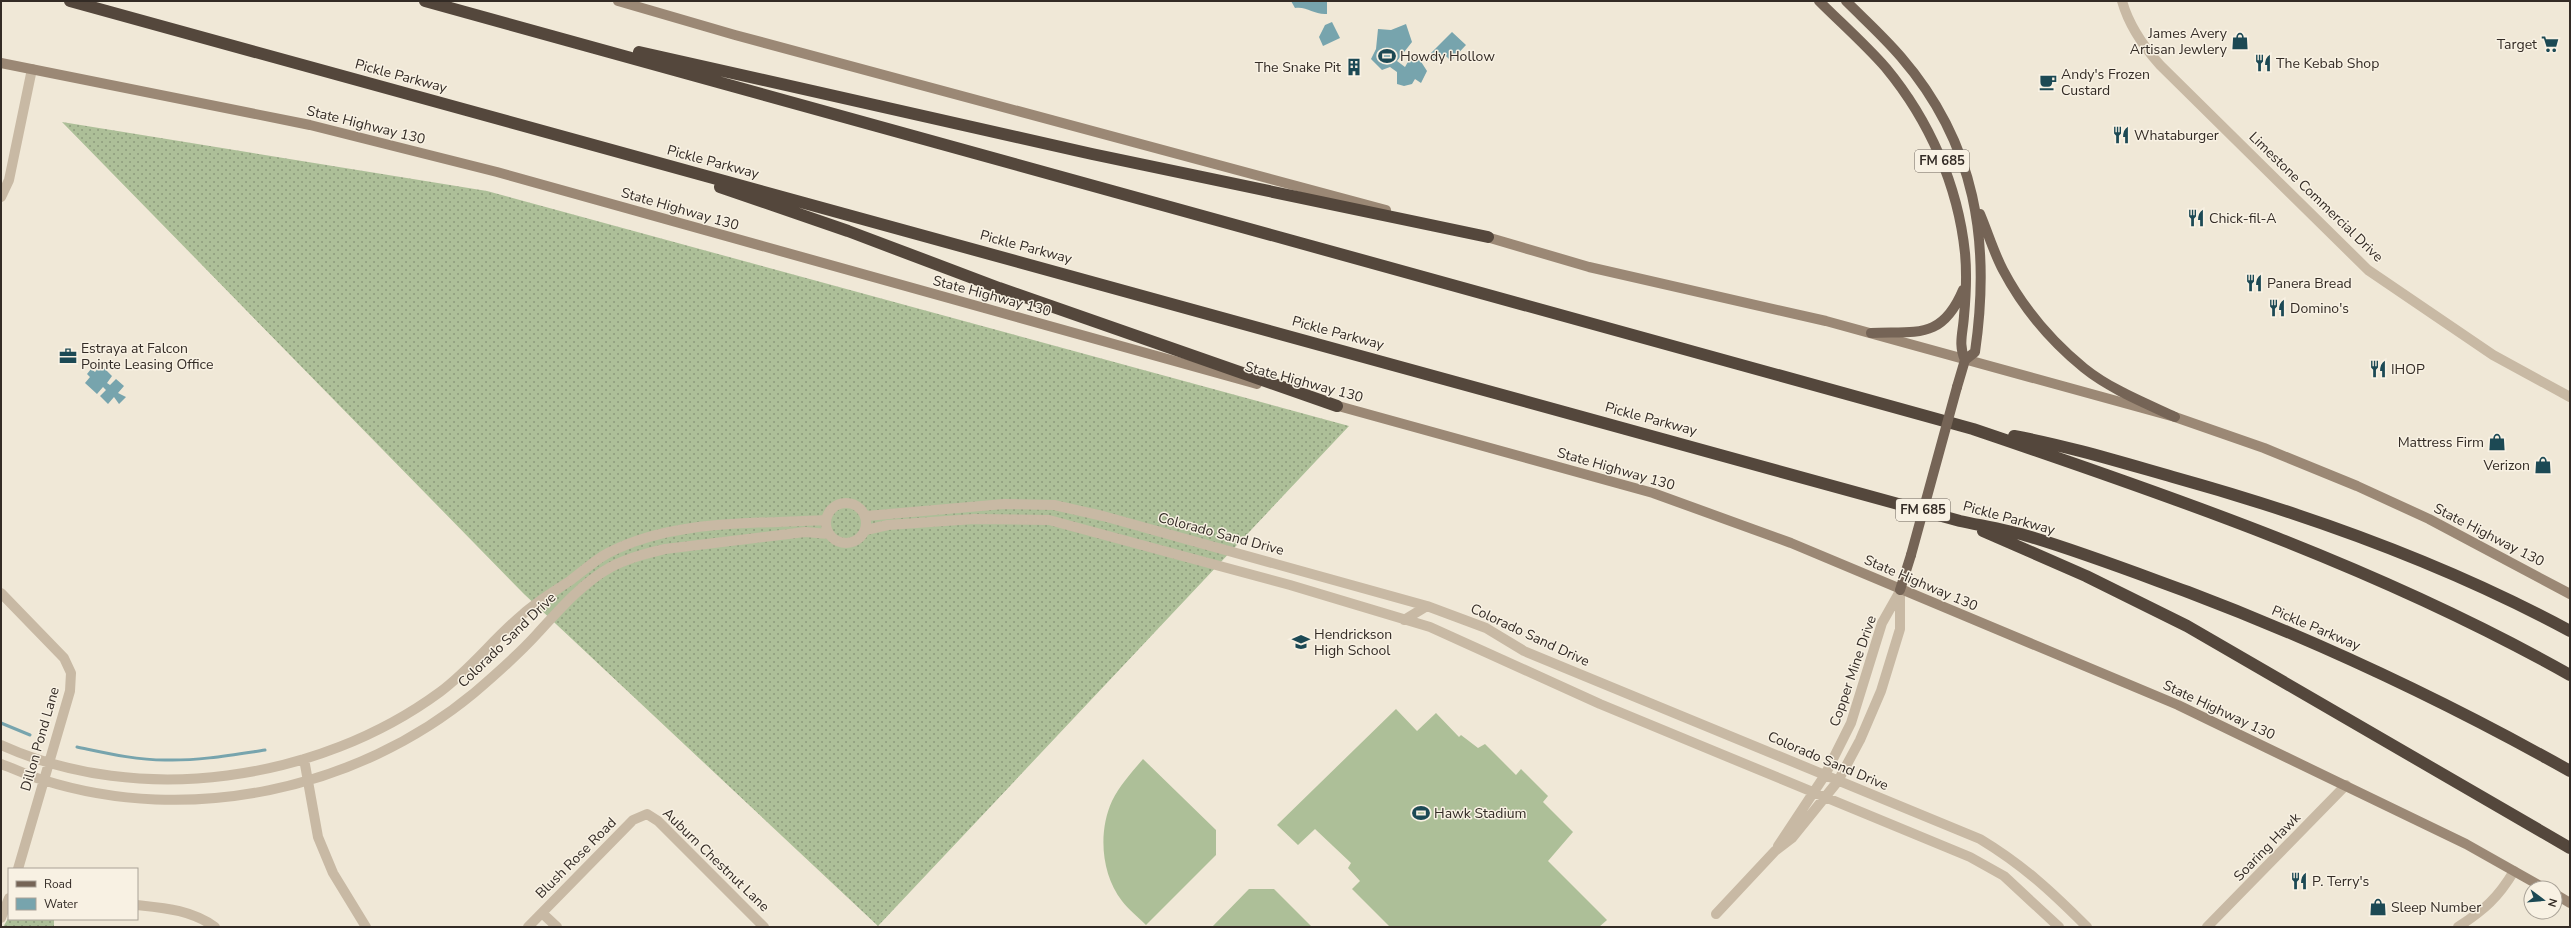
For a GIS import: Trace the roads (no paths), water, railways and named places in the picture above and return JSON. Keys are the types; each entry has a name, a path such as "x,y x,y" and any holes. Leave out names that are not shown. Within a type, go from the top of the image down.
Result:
{"highway":[{"name":"Pickle Parkway","path":"70,1 1960,521 2029,537 2098,559 2236,610 2406,685 2470,717 2570,771"},
{"path":"425,1 1973,429 2156,492 2248,526 2432,605 2570,676"},
{"path":"474,14 1069,149 1488,237"},
{"path":"619,152 848,231 999,288 1337,406"},
{"path":"1973,429 2059,445 2250,498 2317,520 2438,567 2570,631"},
{"path":"1960,521 2086,576 2187,626 2570,848"}],"main road":[{"name":"State Highway 130","path":"618,1 750,40 1488,237 1589,267 1728,297 1871,333 2175,417 2264,448 2357,486 2429,520 2570,594"},
{"name":"FM 685","path":"1819,1 1886,68 1926,127 1941,158 1955,202 1965,253 1966,283 1959,348 1965,360"},
{"name":"FM 685","path":"1846,1 1901,57 1923,85 1943,117 1958,148 1974,199 2003,269 2026,307 2052,338 2085,369 2129,395 2175,417"},
{"name":"State Highway 130","path":"1,63 310,125 497,172 1653,493 1791,543 1900,590 2178,705 2466,844 2530,880"},
{"name":"FM 685","path":"1900,590 1965,360 1975,352 1982,283 1981,252 1974,199"},
{"path":"1871,333 1924,331 1938,326 1955,309 1966,283"}],"street":[{"name":"Limestone Commercial Drive","path":"2122,1 2133,29 2145,49 2368,270 2494,355 2570,397"},
{"path":"1,197 10,180 32,70"},
{"path":"866,530 866,516 857,506 844,503 832,508 826,520 828,534 832,539 845,544 858,540 866,530 888,525 974,520 1049,520 1290,585 1430,627 1600,704 1936,842 2004,876 2059,927"},
{"name":"Colorado Sand Drive","path":"866,516 1004,504 1054,506 1103,516 1427,606 1486,628 1531,654 1980,839 2014,859 2034,875 2087,927"},
{"name":"Colorado Sand Drive","path":"1,744 49,763 121,778 176,779 266,768 304,760 339,748 390,724 440,692 468,669 522,614 607,554 657,534 708,527 826,520"},
{"name":"Colorado Sand Drive","path":"1,764 44,780 94,792 161,800 247,795 308,782 416,735 474,693 536,635 561,605 611,567 643,554 664,549 805,532 828,534"},
{"path":"638,541 643,554"},
{"name":"Copper Mine Drive","path":"1776,851 1825,775 1851,723 1882,623 1900,590"},
{"name":"Copper Mine Drive","path":"1716,914 1776,851 1792,838 1824,796 1838,781 1860,740 1881,691 1900,630 1900,590"},
{"name":"Dillon Pond Lane","path":"1,594 64,658 70,673 70,690 18,868"},
{"path":"1404,620 1427,606"},
{"path":"304,760 318,837 333,872 366,927"},
{"name":"Soaring Hawk","path":"2207,927 2346,785"},
{"name":"Blush Rose Road","path":"528,927 633,820 647,814"},
{"name":"Auburn Chestnut Lane","path":"647,814 658,821 764,927"},
{"path":"2458,927 2487,907 2501,892 2514,871"},
{"path":"1,918 8,900"},
{"path":"138,905 177,909 202,917 215,927"},
{"path":"542,912 557,927"}],"water":[{"path":"1291,1 1327,1 1327,14 1318,13 1303,8 1295,8"},
{"path":"1332,22 1340,38 1323,46 1319,37 1325,25"},
{"name":"Howdy Hollow","path":"1406,24 1412,42 1397,61 1405,67 1409,60 1418,57 1427,71 1421,83 1415,79 1412,84 1404,86 1397,84 1397,72 1390,67 1382,70 1371,59 1376,49 1378,29 1391,30"},
{"path":"1452,32 1466,45 1451,61 1445,55 1434,59 1430,54"},
{"path":"101,365 112,376 107,383 110,385 116,379 124,386 118,393 126,397 119,404 114,397 108,404 100,396 106,390 103,387 97,394 85,383 90,377 87,374 91,369 95,372"}],"waterway":[{"path":"1,723 30,735"},
{"path":"77,747 110,754 154,760 202,759 265,750"}],"place":[{"name":"James Avery Artisan Jewlery","path":"2240,41"},
{"name":"Target","path":"2550,44"},
{"name":"Howdy Hollow","path":"1387,56"},
{"name":"The Kebab Shop","path":"2263,63"},
{"name":"The Snake Pit","path":"1354,67"},
{"name":"Andy's Frozen Custard","path":"2048,82"},
{"name":"Whataburger","path":"2121,135"},
{"name":"Chick-fil-A","path":"2196,218"},
{"name":"Panera Bread","path":"2254,283"},
{"name":"Domino's","path":"2277,308"},
{"name":"Estraya at Falcon Pointe Leasing Office","path":"68,356"},
{"name":"IHOP","path":"2378,369"},
{"name":"Mattress Firm","path":"2497,442"},
{"name":"Verizon","path":"2543,465"},
{"name":"Hendrickson High School","path":"1301,642"},
{"name":"Hawk Stadium","path":"1421,813"},
{"name":"P. Terry's","path":"2299,881"},
{"name":"Sleep Number","path":"2378,907"}]}
